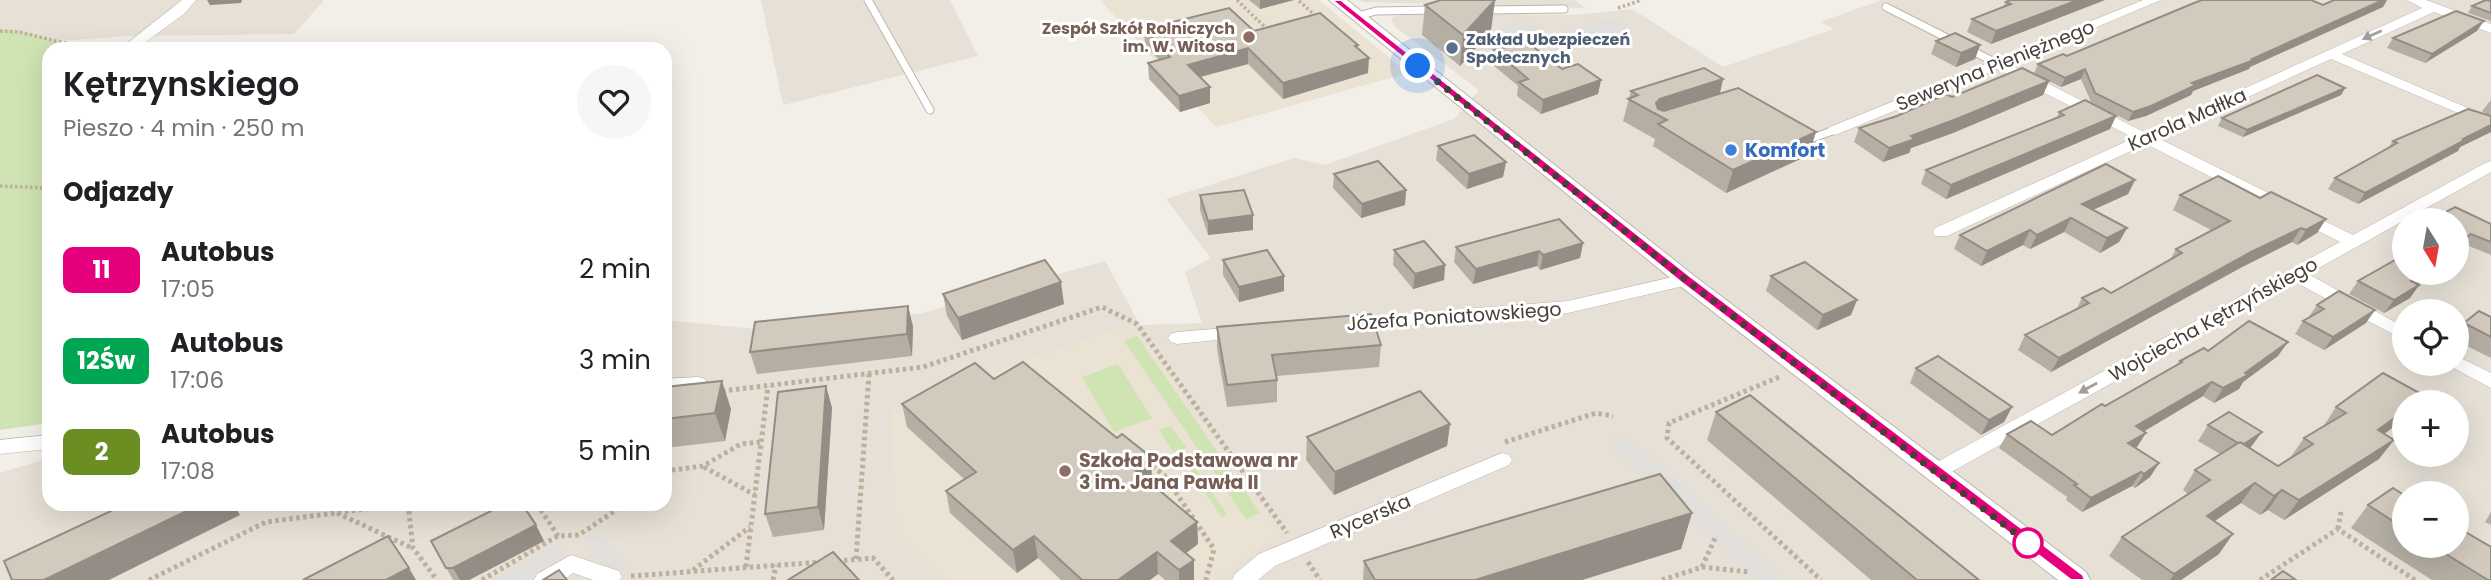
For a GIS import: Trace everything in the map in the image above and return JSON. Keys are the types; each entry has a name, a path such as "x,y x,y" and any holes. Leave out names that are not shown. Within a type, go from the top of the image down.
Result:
{"street":[{"path":"137,42 179,11 189,0"},
{"path":"1337,0 1686,280 2077,580"},
{"name":"Seweryna Pieniężnego","path":"1835,130 2154,0"},
{"path":"2414,0 2491,29"},
{"name":"Karola Małłka","path":"1941,232 2434,7"},
{"path":"2330,54 2491,123"},
{"path":"2000,65 2353,242"},
{"name":"Wojciecha Kętrzyńskiego","path":"1935,472 2294,274 2488,171"},
{"path":"2294,274 2392,327"},
{"name":"Józefa Poniatowskiego","path":"1339,325 1568,307 1686,280"},
{"path":"1177,338 1258,331"},
{"path":"2469,369 2491,381"},
{"path":"672,386 707,388"},
{"path":"0,447 42,443"},
{"name":"Rycerska","path":"1243,580 1267,560 1503,452"},
{"path":"545,580 571,564 611,577"}],"lane":[{"path":"868,0 930,110"},
{"path":"1886,7 2000,65"},
{"path":"1479,10 1564,9"},
{"path":"1358,16 1376,11 1440,10"},
{"path":"1792,134 1803,141 1835,130"}],"path":[{"path":"1237,0 1268,27 1271,34"},
{"path":"1618,8 1642,0"},
{"path":"1299,1 1318,18"},
{"path":"0,31 19,32 61,42"},
{"path":"0,186 42,188"},
{"path":"707,388 768,386 923,367 1102,307 1137,324 1290,537"},
{"path":"856,559 869,374"},
{"path":"1780,377 1670,423 1667,438 1821,580"},
{"path":"746,567 768,386"},
{"path":"1503,452 1596,413 1613,416"},
{"path":"672,470 703,466 741,444 761,442"},
{"path":"1139,456 1164,475 1214,549 1206,580"},
{"path":"703,466 755,495"},
{"path":"149,580 266,522 352,511"},
{"path":"407,511 413,548 437,580"},
{"path":"542,511 558,536"},
{"path":"482,580 558,536 579,535 615,511"},
{"path":"2260,580 2338,529 2341,512"},
{"path":"337,513 413,548"},
{"path":"691,571 751,526"},
{"path":"2338,529 2415,580"},
{"path":"1702,567 1716,536"},
{"path":"611,577 873,558 892,580"},
{"path":"1305,558 1320,580"},
{"path":"773,580 776,565"},
{"path":"1661,580 1702,567 1750,572"}],"shaded area":[{"path":"0,0 324,0 294,34 129,36 0,45"},
{"path":"761,0 950,0 978,56 783,105"},
{"name":"Zespół Szkół Rolniczych im. W. Witosa","path":"1100,0 1319,0 1408,73 1216,127"},
{"path":"1360,0 1574,0 1585,8 1363,2"},
{"path":"1882,0 2491,0 2491,580 0,580 0,473 42,460 42,511 672,511 672,321 767,330 924,313 1105,261 1140,325 1202,323 1185,272 1211,258 1166,199 1294,158 1325,165 1454,119 1479,90 1394,26 1391,18 1406,13 1576,15 1632,9 1723,67 1834,29 1820,22"},
{"path":"1611,18 1630,31 1558,50 1538,48 1521,37 1510,37 1506,39 1507,42 1531,51 1489,62 1476,52 1502,27 1531,21 1547,33 1539,36 1551,42 1560,40 1559,33"},
{"name":"Szkoła Podstawowa nr 3 im. Jana Pawła II","path":"1134,326 1280,532 1216,580 946,580 897,534 890,409 1115,329"},
{"path":"1626,435 1784,580 1756,580 1608,443"},
{"path":"595,532 627,568 612,572 583,539"},
{"path":"554,544 563,555 521,580 492,580"}],"green space":[{"path":"0,29 19,30 59,42 42,42 42,424 0,430"},
{"path":"1137,336 1260,513 1246,519 1124,341"},
{"path":"1118,364 1152,418 1114,432 1082,377"},
{"path":"1171,426 1227,515 1222,518 1178,451 1173,452 1159,430"}],"building":[{"path":"1441,0 1495,0 1463,35 1425,5"},
{"path":"2078,0 1996,31 1972,19 2011,4 2006,2"},
{"path":"2202,0 2311,0 2323,5 2334,0 2383,0 2252,59 2254,60 2192,83 2196,85 2133,112 2095,93 2085,69 2065,78 2038,64 2063,54 2067,56"},
{"path":"2486,0 2491,1 2491,13 2472,6"},
{"path":"1229,8 1254,31 1320,13 1358,45 1355,46 1369,58 1283,83 1248,48 1188,65 1210,87 1179,96 1148,63 1170,57 1144,29"},
{"path":"2456,11 2484,21 2432,54 2393,38"},
{"path":"1955,33 1980,45 1961,53 1936,41"},
{"path":"1527,42 1562,69 1578,64 1601,80 1543,100 1519,82 1528,79 1494,50"},
{"path":"1704,68 1723,79 1660,99 1656,103 1658,109 1664,111 1738,88 1816,132 1733,170 1658,124 1667,120 1628,99 1638,95 1631,91"},
{"path":"2022,68 2049,81 1911,136 1915,139 1889,148 1859,128 1897,116 1946,94 1952,97"},
{"path":"2317,75 2345,88 2247,130 2222,118"},
{"path":"2085,100 2116,116 1951,185 1926,170 2064,115 2059,112"},
{"path":"2468,109 2491,116 2491,125 2365,193 2335,178 2397,143 2393,141"},
{"path":"1474,135 1506,162 1469,174 1438,146"},
{"path":"1378,161 1406,190 1362,204 1334,174"},
{"path":"2106,164 2135,180 2082,204 2127,228 2107,238 2071,218 2037,235 2030,230 1987,251 1960,235"},
{"path":"2218,176 2260,198 2271,192 2326,219 2251,252 2059,358 2025,335 2089,303 2082,298 2103,288 2111,293 2182,253 2176,249 2230,221 2180,195"},
{"path":"1244,190 1253,215 1208,221 1200,195"},
{"path":"2469,214 2491,224 2491,242 2469,235"},
{"path":"1559,219 1583,243 1543,255 1539,251 1476,269 1456,247"},
{"path":"1424,241 1445,265 1415,274 1394,250"},
{"path":"1267,250 1284,276 1239,287 1223,260"},
{"path":"1045,260 1061,282 958,318 943,294"},
{"path":"1805,262 1857,300 1823,315 1771,276"},
{"path":"2392,262 2392,285 2419,285 2392,299 2358,281"},
{"path":"2339,291 2375,310 2333,337 2303,321 2324,309 2317,305"},
{"path":"908,306 907,334 750,352 755,322"},
{"path":"2479,311 2491,317 2491,337 2469,326 2469,319"},
{"path":"1371,314 1381,345 1272,355 1277,380 1227,385 1217,327"},
{"path":"2249,321 2288,342 2245,373 2248,375 2223,388 2212,382 2136,426 2146,433 2128,443 2159,463 2144,474 2141,472 2091,498 2074,485 2077,484 2007,434 2031,421 2052,435 2204,348 2208,351"},
{"path":"1938,356 2012,407 1989,420 1916,368"},
{"path":"1023,362 1117,438 1122,434 1151,457 1134,469 1197,522 1171,541 1194,560 1179,570 1157,552 1118,580 1082,580 1034,536 1013,550 946,491 976,472 902,404 975,363 994,379"},
{"path":"2383,373 2414,390 2392,390 2392,420 2378,430 2392,441 2299,500 2282,490 2274,496 2255,483 2207,516 2233,534 2174,574 2122,537 2210,480 2195,470 2240,442 2278,466 2313,444 2304,438 2346,413 2336,407"},
{"path":"722,381 715,413 672,418 672,386"},
{"path":"826,386 818,507 765,514 778,392"},
{"path":"1420,391 1450,424 1335,472 1307,437"},
{"path":"1750,395 1979,580 1917,580 1716,412"},
{"path":"2229,412 2262,432 2244,444 2208,425"},
{"path":"1660,474 1692,513 1475,580 1375,580 1364,561"},
{"path":"2392,489 2392,520 2368,505"},
{"path":"111,511 187,511 44,580 12,580 4,561"},
{"path":"491,511 527,511 536,525 453,568 446,568 431,541"},
{"path":"2469,534 2491,547 2491,580 2452,558 2469,558"},
{"path":"388,536 409,568 386,580 303,580"},
{"path":"833,552 859,580 788,580"},
{"path":"559,570 567,580 543,580"},
{"path":"2283,571 2296,580 2271,580"}],"bus line":[{"name":"11","path":"1337,0 1686,280 2077,580"}],"place":[{"name":"Zespół Szkół Rolniczych im. W. Witosa","path":"1249,37"},
{"name":"Zakład Ubezpieczeń Społecznych","path":"1452,48"},
{"name":"Komfort","path":"1731,150"},
{"name":"Szkoła Podstawowa nr 3 im. Jana Pawła II","path":"1065,471"}],"route":[{"path":"1418,66 1686,280 2028,543"}]}
